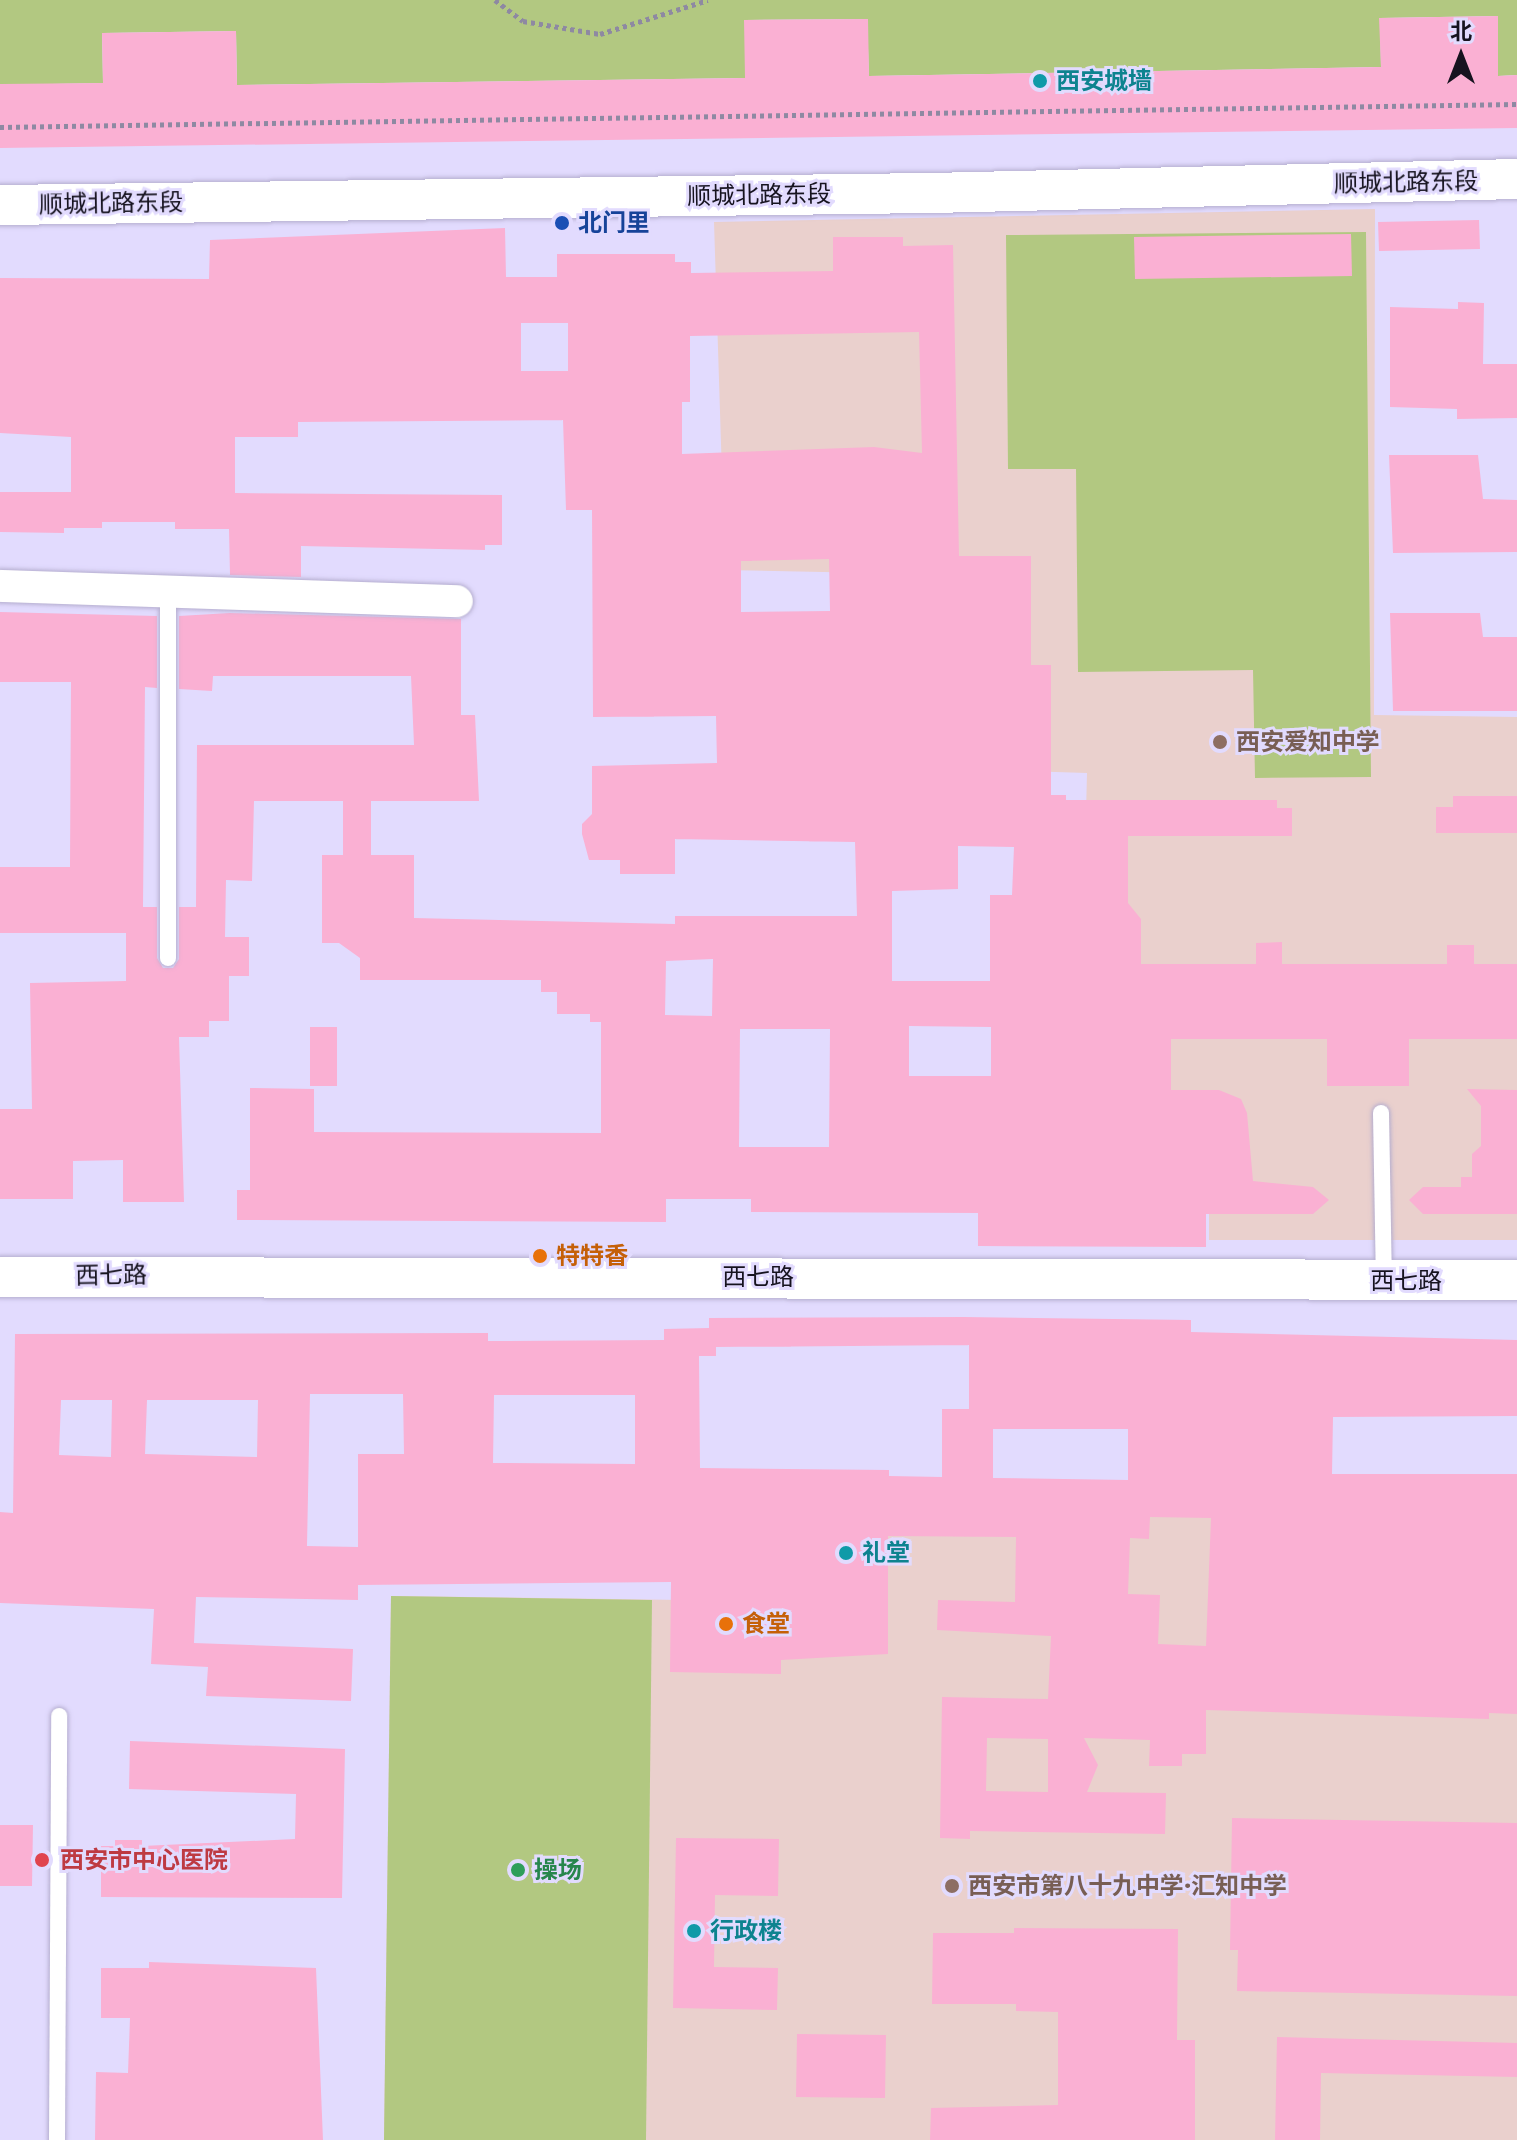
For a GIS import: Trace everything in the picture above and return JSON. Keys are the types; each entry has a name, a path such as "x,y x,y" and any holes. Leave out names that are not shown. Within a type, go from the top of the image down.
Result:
{"street":[{"name":"顺城北路东段","path":"0,205 932,193 1517,179"},
{"path":"0,586 168,594 457,601"},
{"name":"西七路","path":"0,1277 264,1273 1517,1280"}],"lane":[{"path":"168,594 168,958"},
{"path":"1381,1113 1384,1281"},
{"path":"57,2140 59,1716"}],"path":[{"path":"495,0 523,21 600,34 708,0"},
{"path":"0,127 1517,104"}],"shaded area":[{"name":"西安爱知中学","path":"1375,209 1374,715 1517,717 1517,1240 1209,1240 1209,1129 1078,1128 1087,773 924,768 920,574 725,570 714,222"},
{"name":"西安市第八十九中学·汇知中学","path":"808,1483 1222,1488 1517,1631 1517,2140 384,2140 391,1596 684,1600"}],"green space":[{"path":"0,0 1517,0 1517,75 1498,76 1497,16 1380,18 1381,67 869,76 867,19 745,20 745,78 237,85 236,31 102,33 103,83 0,85"},
{"path":"1366,232 1371,777 1255,778 1253,670 1078,672 1076,469 1008,469 1006,235"},
{"name":"操场","path":"391,1596 652,1600 646,2140 384,2140"}],"building":[{"name":"西安城墙","path":"1498,16 1498,76 1517,75 1517,128 0,148 0,84 103,83 102,33 236,31 237,85 745,78 744,20 868,19 869,76 1381,67 1379,18"},
{"path":"1479,220 1480,249 1379,251 1378,222"},
{"path":"505,228 506,277 557,277 557,254 675,254 675,262 691,262 691,273 833,271 833,237 903,237 903,246 953,245 959,556 1031,556 1031,665 1051,665 1051,795 1066,795 1066,800 1277,800 1277,808 1292,808 1292,836 1128,836 1128,903 1141,919 1141,964 1256,964 1256,943 1282,942 1282,964 1447,964 1447,945 1474,945 1474,964 1517,964 1517,1039 1409,1039 1409,1086 1327,1086 1327,1039 1171,1039 1171,1090 1219,1090 1241,1099 1247,1113 1253,1181 1313,1187 1329,1200 1313,1214 1206,1214 1206,1247 978,1246 978,1213 751,1212 751,1199 666,1199 666,1222 237,1220 237,1190 250,1190 250,1088 314,1089 314,1132 601,1133 601,1022 590,1022 590,1014 557,1014 557,992 541,992 541,980 360,980 360,958 339,943 322,943 322,855 343,855 343,801 254,801 252,881 226,880 225,937 249,937 249,976 229,976 229,1021 209,1021 209,1037 179,1037 184,1202 123,1202 123,1160 73,1161 73,1199 0,1199 0,1109 32,1109 30,983 126,981 126,933 0,933 0,867 70,867 71,682 0,682 0,612 157,616 157,688 145,687 143,907 157,907 157,958 163,968 173,968 179,959 179,907 196,907 197,745 414,745 411,676 213,676 212,691 179,689 179,616 230,613 461,619 461,715 475,715 479,801 371,801 371,855 414,855 414,918 675,924 675,916 857,916 855,842 675,839 675,874 620,874 620,860 589,860 582,824 592,814 592,766 717,763 716,716 593,717 592,510 566,510 563,420 298,422 298,437 235,437 235,493 502,495 502,545 485,545 485,550 301,546 301,577 230,575 229,529 175,529 175,522 102,522 102,528 64,528 64,533 0,532 0,492 71,492 71,437 0,433 0,278 209,279 210,240","holes":["521,323 568,323 568,371 521,371","919,332 922,453 874,447 682,454 682,402 690,402 690,336","829,559 830,611 741,612 741,561","958,846 1014,847 1012,895 990,895 990,981 892,981 892,891 958,889","713,959 712,1016 665,1015 666,961","909,1026 991,1027 991,1076 909,1076","740,1029 830,1029 829,1147 739,1147"]},
{"path":"1351,234 1352,276 1135,279 1134,237"},
{"path":"1458,302 1484,303 1483,364 1517,364 1517,418 1457,419 1457,409 1390,407 1390,307 1458,309"},
{"path":"1389,455 1478,455 1483,499 1517,500 1517,552 1393,553"},
{"path":"1390,613 1480,613 1483,637 1517,637 1517,711 1393,711"},
{"path":"1453,796 1517,796 1517,833 1436,833 1436,807 1453,807"},
{"path":"310,1027 337,1027 337,1086 310,1086"},
{"path":"1467,1089 1517,1090 1517,1214 1423,1214 1409,1200 1423,1187 1461,1187 1461,1177 1472,1177 1472,1154 1481,1146 1481,1106"},
{"path":"709,1318 1191,1320 1191,1332 1517,1340 1517,1416 1333,1417 1332,1474 1517,1474 1517,1714 1489,1713 1489,1719 1206,1710 1206,1754 1182,1754 1182,1766 1149,1766 1150,1740 1084,1738 1098,1765 1087,1792 1166,1793 1165,1834 970,1831 970,1839 940,1838 942,1697 1048,1699 1051,1636 937,1630 938,1600 1015,1602 1016,1537 888,1536 888,1654 781,1660 781,1674 670,1672 671,1582 358,1585 358,1600 196,1597 194,1643 353,1649 351,1701 206,1696 208,1667 151,1664 154,1609 0,1603 0,1512 13,1513 15,1334 488,1333 488,1341 664,1340 664,1329 709,1328","holes":["969,1345 969,1409 942,1409 942,1477 889,1476 889,1470 700,1468 699,1356 716,1356 716,1347","310,1394 403,1394 404,1454 358,1454 358,1547 307,1546","494,1395 635,1395 635,1464 493,1463","61,1400 112,1400 111,1457 59,1455","147,1400 258,1400 257,1457 145,1454","993,1429 1128,1429 1128,1480 993,1478","1150,1517 1211,1518 1206,1646 1158,1644 1160,1595 1128,1594 1130,1538 1149,1539","987,1738 1048,1739 1048,1792 986,1791"]},
{"path":"130,1741 345,1749 342,1898 101,1897 101,1846 115,1846 115,1840 142,1840 142,1846 295,1839 296,1794 129,1789"},
{"path":"1232,1818 1517,1823 1517,1996 1237,1991 1238,1950 1230,1950"},
{"path":"0,1825 33,1825 32,1886 0,1886"},
{"name":"行政楼","path":"676,1838 779,1839 778,1896 715,1895 714,1967 778,1968 777,2010 673,2008"},
{"path":"1014,1928 1178,1929 1177,2040 1195,2040 1195,2140 930,2140 931,2108 1058,2105 1058,2012 1016,2011 1016,2004 932,2004 933,1933 1014,1933"},
{"path":"149,1962 316,1968 323,2140 95,2140 96,2072 128,2073 130,2018 101,2018 101,1968 149,1968"},
{"path":"797,2034 886,2035 885,2098 796,2097"},
{"path":"1277,2037 1517,2043 1517,2077 1321,2073 1320,2140 1275,2140"}],"place":[{"name":"西安城墙","path":"1040,81"},
{"name":"北门里","path":"562,223"},
{"name":"西安爱知中学","path":"1220,742"},
{"name":"特特香","path":"540,1256"},
{"name":"礼堂","path":"846,1553"},
{"name":"食堂","path":"726,1624"},
{"name":"西安市中心医院","path":"42,1860"},
{"name":"操场","path":"518,1870"},
{"name":"西安市第八十九中学·汇知中学","path":"952,1886"},
{"name":"行政楼","path":"694,1931"}]}
